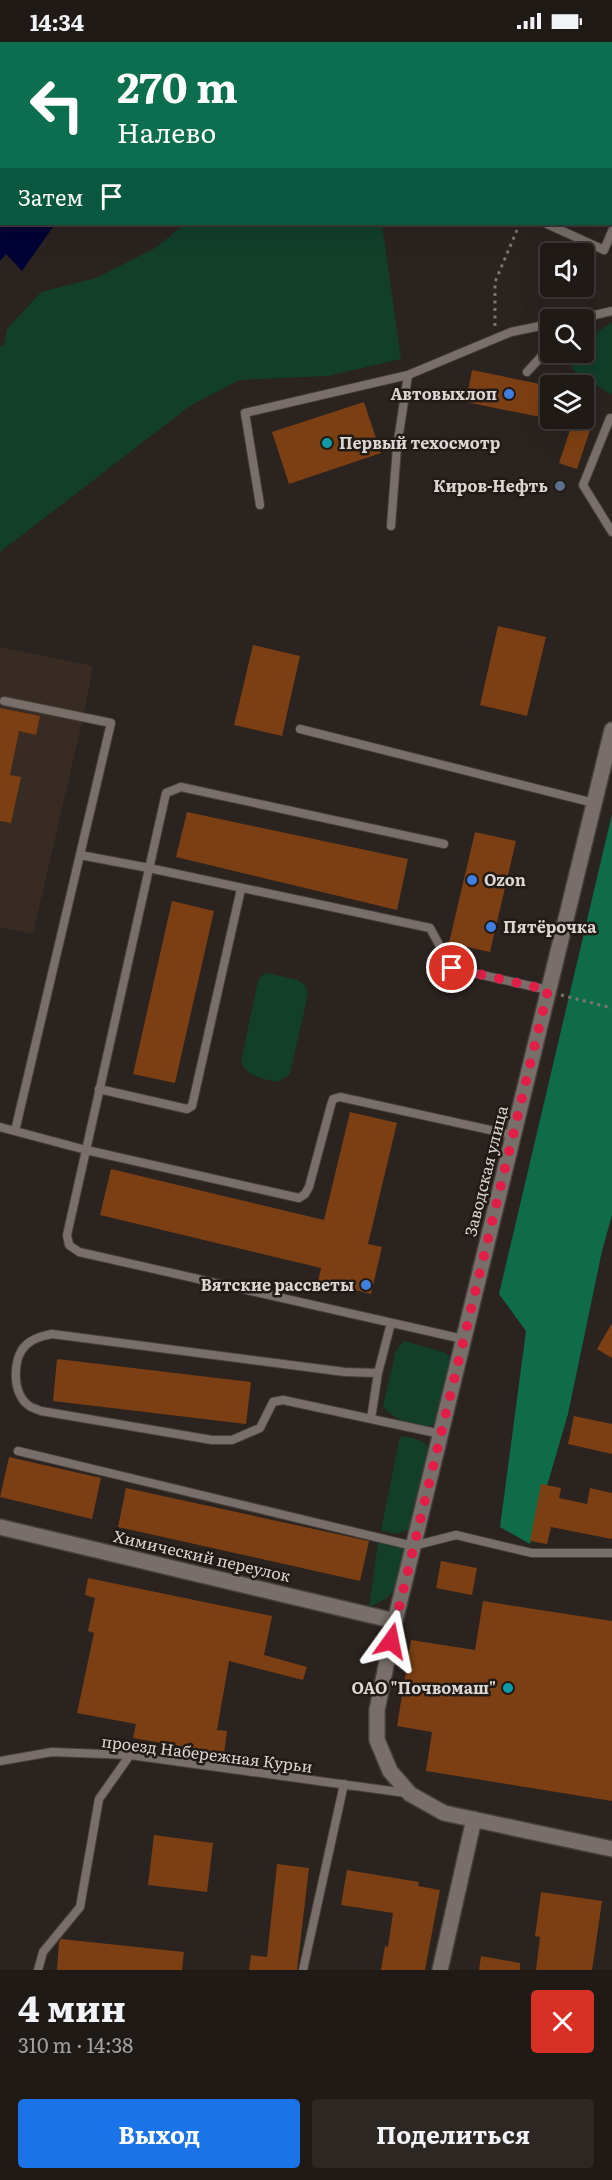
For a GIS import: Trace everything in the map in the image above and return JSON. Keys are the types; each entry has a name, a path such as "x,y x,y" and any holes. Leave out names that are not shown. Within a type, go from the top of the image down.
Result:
{"street":[{"name":"Заводская улица","path":"612,730 594,802 554,992 513,1135 395,1621 377,1710 377,1740 390,1771 410,1794 444,1813 612,1849"},
{"name":"Химический переулок","path":"0,1527 395,1621"},
{"path":"440,1970 474,1819"}],"lane":[{"path":"549,225 603,250 612,231"},
{"path":"594,315 612,312"},
{"path":"260,505 245,413 408,375 511,332 540,326"},
{"path":"528,372 540,358"},
{"path":"391,526 397,447 408,375"},
{"path":"612,418 610,418 583,485 612,532"},
{"path":"4,701 111,723 15,1131"},
{"path":"300,729 594,802"},
{"path":"444,844 181,787 166,793 67,1235 69,1245 80,1252 463,1340"},
{"path":"80,855 430,928 452,968 554,992"},
{"path":"99,1089 187,1109 192,1106 241,889"},
{"path":"0,1127 86,1150 298,1198 305,1194 309,1187 333,1099 340,1097 513,1135"},
{"path":"371,1419 378,1373 391,1323"},
{"path":"378,1373 345,1372 52,1334 32,1341 20,1352 16,1377 18,1393 28,1405 41,1411 212,1440 232,1440 260,1428 273,1402 283,1400 441,1434"},
{"path":"18,1451 413,1546 456,1535 532,1553 612,1553"},
{"name":"проезд Набережная Курьи","path":"0,1761 52,1752 130,1755 410,1794"},
{"path":"38,1970 43,1952 80,1907 99,1799 130,1755"},
{"path":"303,1970 344,1784"}],"path":[{"path":"495,339 495,282 517,230"},
{"path":"554,992 612,1008"}],"shaded area":[{"path":"0,225 54,225 22,271 6,254 0,261"},
{"path":"0,647 93,666 33,934 0,927"}],"green space":[{"path":"184,225 382,225 401,359 328,376 239,380 190,406 0,552 0,346 4,345 7,329 41,292 96,278 155,248"},
{"path":"612,322 612,395 594,383 594,375 581,375 573,370 572,363 594,363 594,335"},
{"path":"612,814 612,1215 602,1251 568,1414 530,1544 500,1527 526,1331 499,1294"},
{"path":"267,973 298,980 306,986 308,994 290,1074 277,1082 251,1074 241,1061 258,981"},
{"path":"404,1341 444,1352 451,1358 438,1422 429,1427 398,1418 383,1406 396,1350"},
{"path":"400,1436 420,1441 429,1449 411,1529 395,1534 381,1530"},
{"path":"378,1542 407,1549 400,1578 394,1591 388,1597 369,1607"}],"building":[{"name":"Автовыхлоп","path":"472,370 540,384 540,417 466,402"},
{"name":"Первый техосмотр","path":"364,402 381,453 289,484 272,432"},
{"path":"570,429 590,430 577,469 559,463"},
{"path":"498,626 546,637 527,716 480,705"},
{"path":"253,645 300,656 282,736 234,725"},
{"path":"0,708 40,716 36,735 19,731 10,775 21,777 11,823 0,821"},
{"path":"187,812 408,859 397,910 176,857"},
{"path":"475,832 516,841 490,952 449,943"},
{"path":"172,901 214,911 175,1083 133,1074"},
{"path":"350,1112 397,1123 368,1244 382,1247 371,1294 318,1281 321,1268 100,1215 111,1169 324,1220"},
{"path":"612,1323 612,1358 597,1349"},
{"path":"57,1359 251,1382 246,1424 53,1401"},
{"path":"574,1416 612,1424 612,1454 568,1444"},
{"path":"9,1457 101,1478 92,1519 0,1497"},
{"path":"541,1484 561,1488 559,1498 587,1504 590,1488 612,1493 612,1539 551,1527 547,1544 530,1541"},
{"path":"126,1488 369,1541 360,1581 118,1527"},
{"path":"441,1561 477,1568 472,1595 436,1588"},
{"path":"88,1578 272,1616 264,1655 307,1667 303,1680 229,1661 217,1730 227,1731 224,1754 133,1738 136,1724 77,1713 94,1633 88,1631 95,1598 85,1595"},
{"name":"ОАО \"Почвомаш\"","path":"483,1601 612,1621 612,1801 426,1771 432,1732 397,1726 411,1640 475,1650"},
{"path":"154,1835 213,1843 207,1892 148,1885"},
{"path":"277,1864 309,1868 297,1970 249,1970 251,1955 267,1957"},
{"path":"347,1870 419,1882 418,1886 440,1890 425,1970 381,1970 385,1946 388,1947 393,1913 341,1905"},
{"path":"541,1892 602,1901 592,1970 536,1970 540,1937 535,1936"},
{"path":"61,1939 184,1952 182,1970 57,1970"},
{"path":"481,1956 520,1963 520,1970 479,1970"}],"place":[{"name":"Автовыхлоп","path":"509,394"},
{"name":"Первый техосмотр","path":"327,443"},
{"name":"Киров-Нефть","path":"560,486"},
{"name":"Ozon","path":"472,880"},
{"name":"Пятёрочка","path":"491,927"},
{"name":"Вятские рассветы","path":"366,1285"},
{"name":"ОАО \"Почвомаш\"","path":"508,1688"}],"route":[{"path":"391,1641 548,990 452,968"}]}
